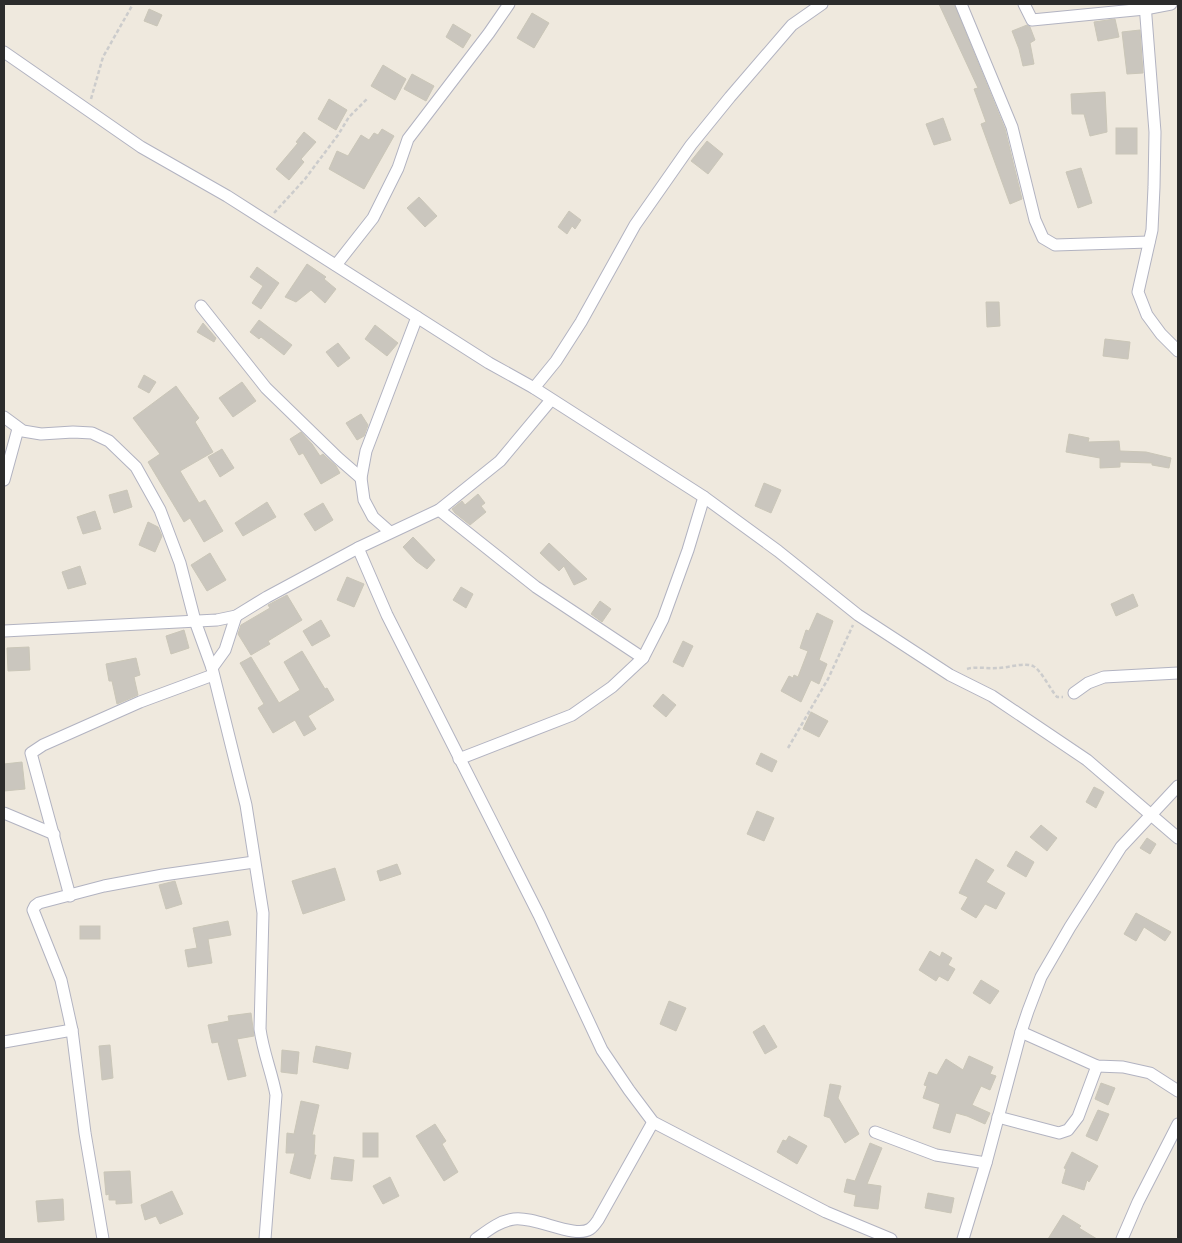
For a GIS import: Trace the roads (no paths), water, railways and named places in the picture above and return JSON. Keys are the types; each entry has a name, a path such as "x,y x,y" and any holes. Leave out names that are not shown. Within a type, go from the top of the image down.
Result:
{"street":[{"path":"336,265 373,218 398,168 408,139 509,4"},
{"path":"534,388 566,346 635,226 691,146 792,25 822,4"},
{"path":"961,4 1012,127 1035,220 1043,238 1056,245 1149,242"},
{"path":"1024,4 1032,20 1171,4"},
{"path":"1145,6 1155,132 1154,187 1152,230 1138,292 1146,315 1178,351"},
{"path":"4,52 141,147 227,196 704,497 778,551 858,615 950,675 992,696 1087,760 1178,838"},
{"path":"202,306 266,388 361,478"},
{"path":"390,532 373,517 364,500 361,478 366,450 417,317"},
{"path":"4,631 217,620 236,616 267,597 358,548 439,510 500,461 551,400"},
{"path":"4,417 18,429 41,434 92,433 109,441 136,467 160,510 180,562 195,621 212,672 246,805 262,913 260,1029 262,1048 274,1081 276,1096 265,1239"},
{"path":"4,480 18,429"},
{"path":"459,759 572,715 612,687 644,658 663,619 688,550 704,497"},
{"path":"439,510 536,587 644,658"},
{"path":"358,548 387,615 538,915 602,1050 653,1122 826,1212 891,1239"},
{"path":"70,896 31,755 34,750 212,672 225,650 236,616"},
{"path":"1074,693 1104,677 1178,673"},
{"path":"963,1239 986,1163 1021,1032 1041,977 1070,927 1121,847 1178,786"},
{"path":"4,813 54,834"},
{"path":"103,1239 85,1133 72,1030 61,980 33,910 38,903 104,886 163,875 254,862"},
{"path":"4,1042 72,1030"},
{"path":"1021,1032 1097,1066 1123,1067 1150,1073 1178,1091"},
{"path":"998,1116 1059,1133 1068,1130 1078,1117 1097,1066"},
{"path":"476,1239 498,1224 512,1219 527,1218 577,1232 589,1230 598,1220 653,1122"},
{"path":"1122,1239 1142,1194 1178,1124"},
{"path":"876,1132 936,1155 986,1163"}]}
